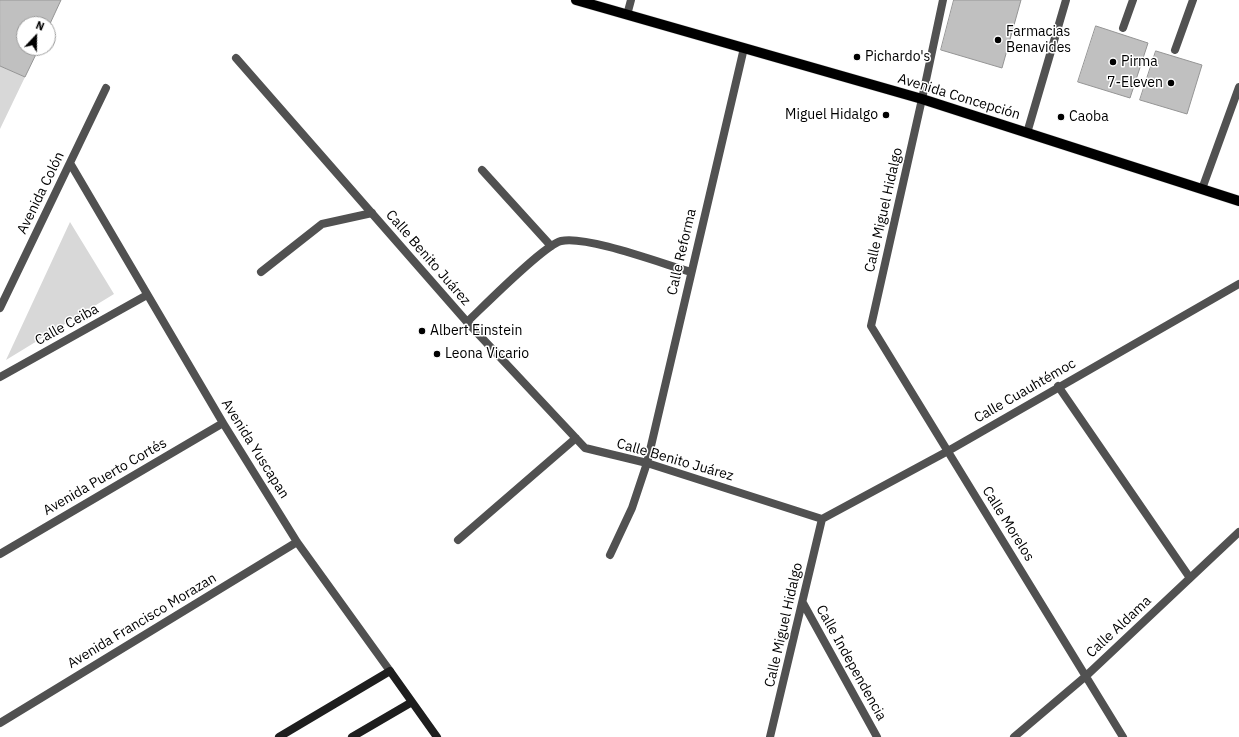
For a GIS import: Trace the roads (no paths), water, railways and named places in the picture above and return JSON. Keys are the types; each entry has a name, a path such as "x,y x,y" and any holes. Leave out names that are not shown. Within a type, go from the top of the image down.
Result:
{"main road":[{"name":"Avenida Concepción","path":"576,0 922,99 1239,201"}],"street":[{"path":"627,15 631,0"},
{"name":"Calle Miguel Hidalgo","path":"871,326 922,99 942,0"},
{"path":"1028,133 1066,0"},
{"path":"1123,28 1133,0"},
{"path":"1175,50 1193,0"},
{"name":"Calle Reforma","path":"610,555 632,508 647,463 690,272 744,48"},
{"name":"Calle Benito Juárez","path":"236,58 467,322 585,448 647,463 822,519"},
{"path":"1202,188 1239,87"},
{"name":"Avenida Colón","path":"0,308 106,88"},
{"name":"Avenida Yuscapan","path":"70,163 223,423 297,542 436,737"},
{"path":"482,170 551,246"},
{"path":"261,272 322,224 372,213"},
{"path":"467,322 543,251 560,241 581,240 690,272"},
{"name":"Calle Cuauhtémoc","path":"822,519 948,451 1058,386 1239,284"},
{"name":"Calle Ceiba","path":"0,377 147,295"},
{"name":"Calle Morelos","path":"871,326 1123,737"},
{"path":"1058,386 1190,578"},
{"name":"Avenida Puerto Cortés","path":"0,554 223,423"},
{"path":"458,540 576,438"},
{"name":"Calle Miguel Hidalgo","path":"770,737 822,519"},
{"name":"Calle Aldama","path":"1014,737 1086,676 1239,532"},
{"name":"Avenida Francisco Morazan","path":"0,723 297,542"},
{"name":"Calle Independencia","path":"803,602 877,737"},
{"path":"279,737 390,671"},
{"path":"352,737 412,702"}],"place":[{"name":"Farmacias Benavides","path":"998,40"},
{"name":"Pichardo's","path":"857,57"},
{"name":"Pirma","path":"1113,62"},
{"name":"7-Eleven","path":"1171,83"},
{"name":"Miguel Hidalgo","path":"886,115"},
{"name":"Caoba","path":"1061,117"},
{"name":"Albert Einstein","path":"422,331"},
{"name":"Leona Vicario","path":"437,354"}]}
